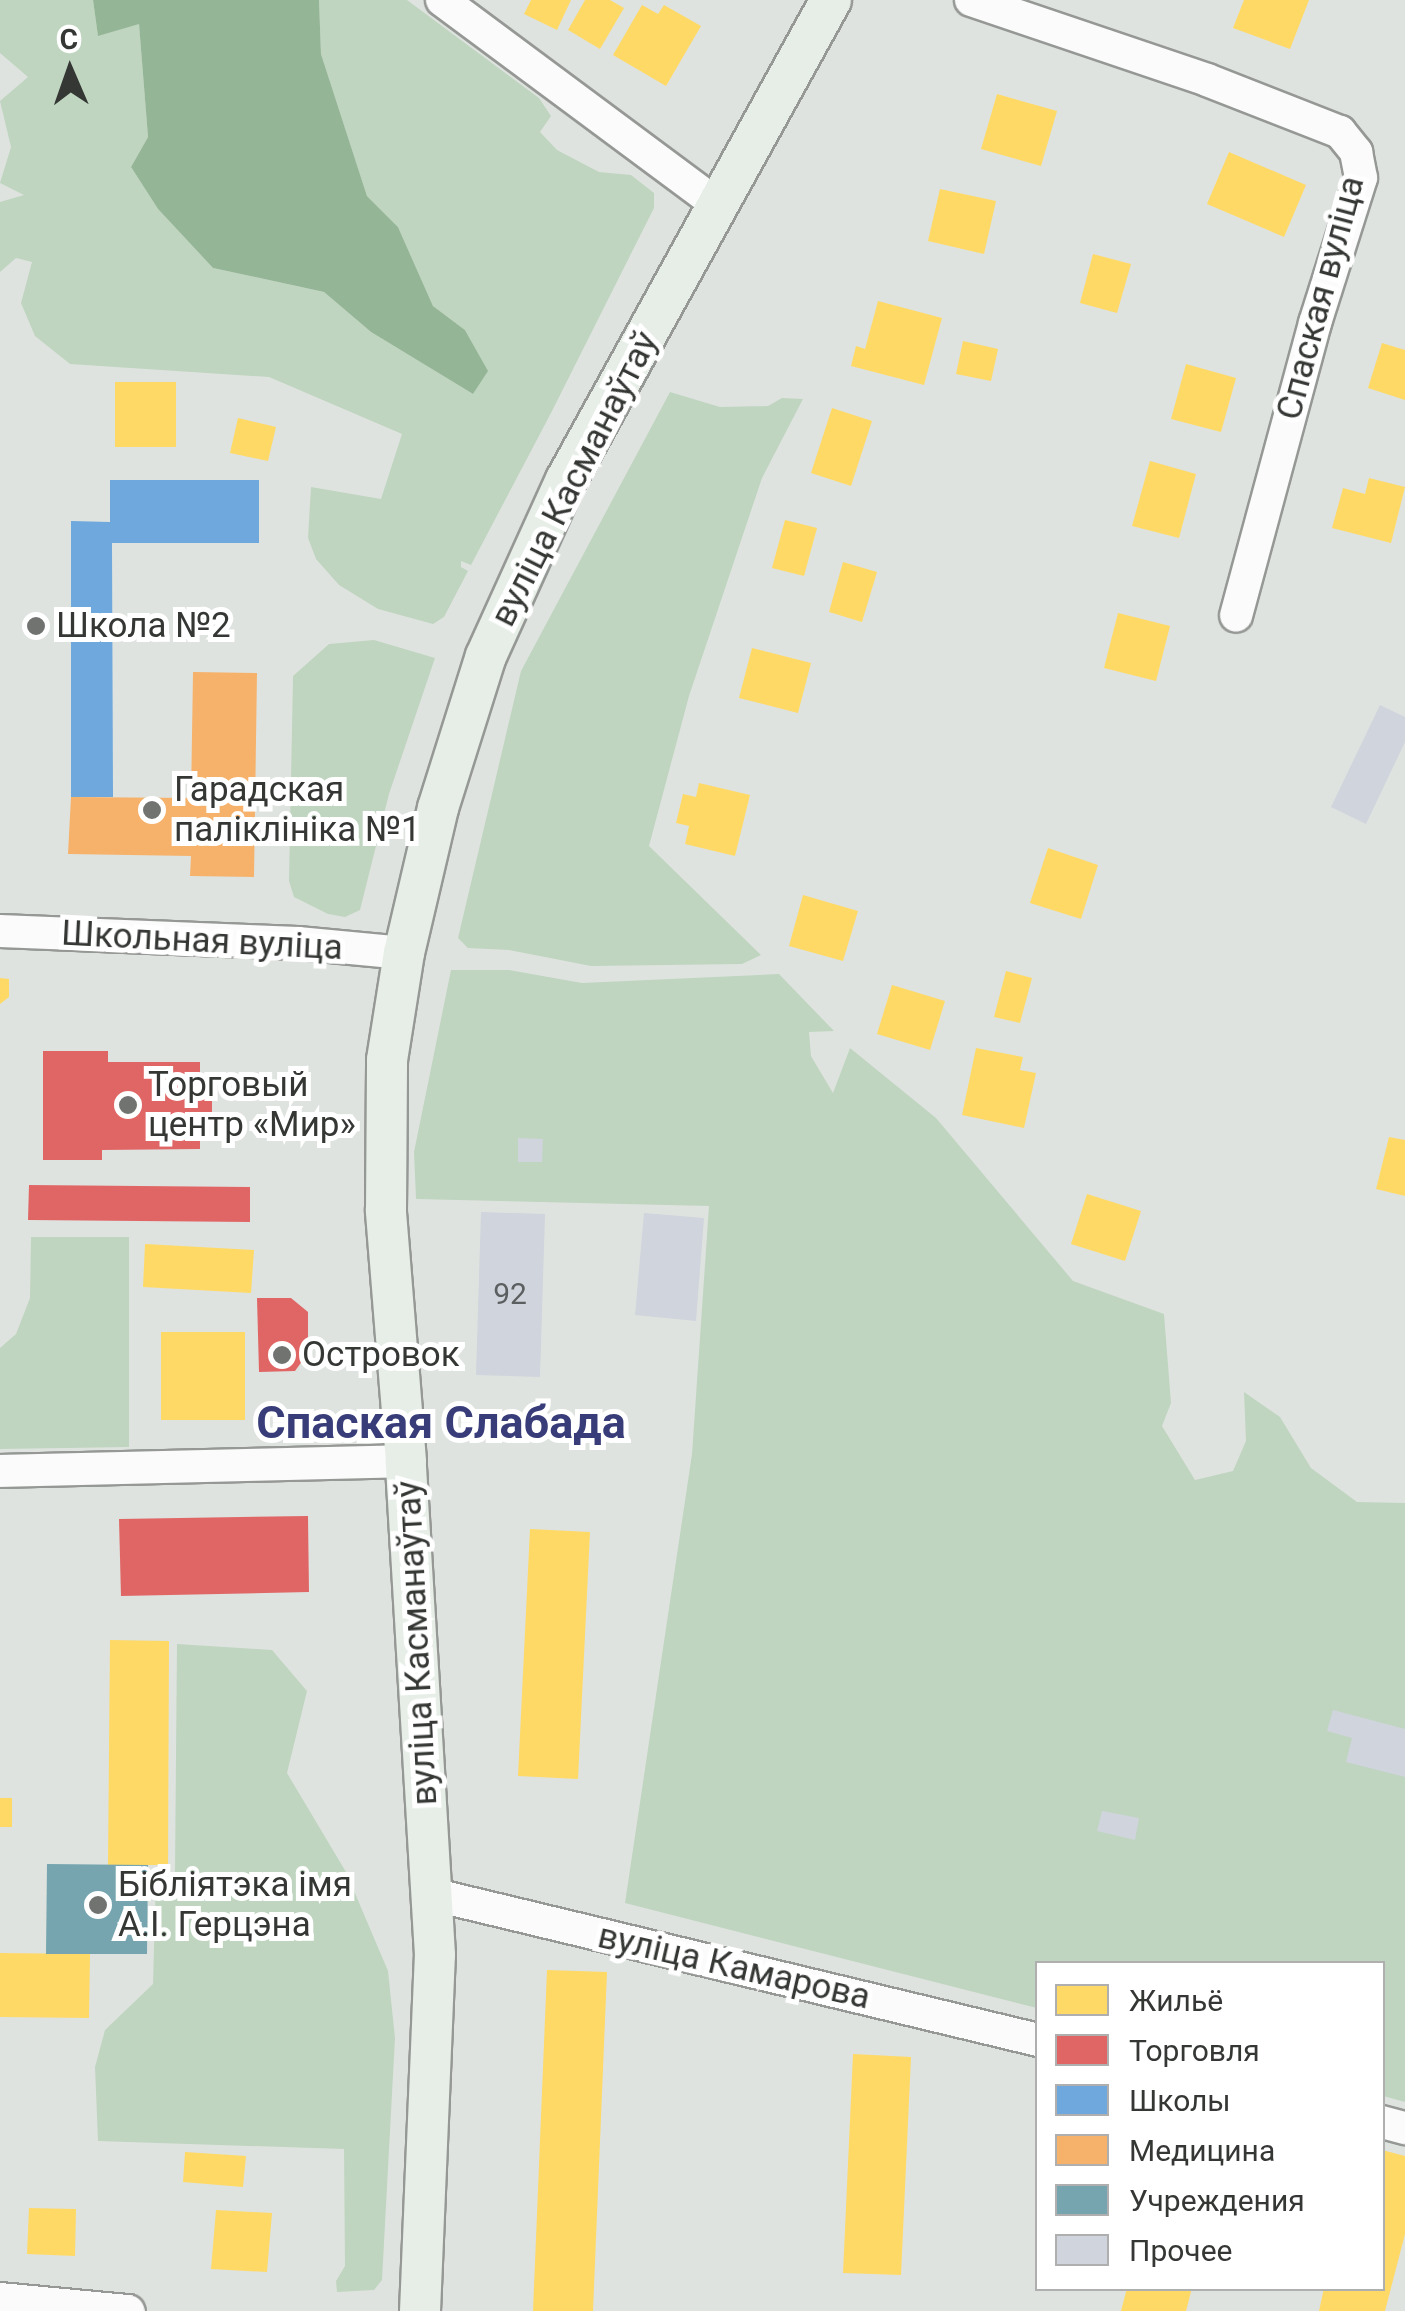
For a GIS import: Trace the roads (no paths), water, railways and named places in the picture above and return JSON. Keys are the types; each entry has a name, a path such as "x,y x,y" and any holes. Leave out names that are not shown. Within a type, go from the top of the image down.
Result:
{"main road":[{"name":"вуліца Касманаўтаў","path":"420,2311 435,1956 406,1462 386,1210 387,1060 404,953 438,808 486,656 566,480 831,0"}],"street":[{"path":"442,0 719,206"},
{"name":"Спаская вуліца","path":"972,0 1206,80 1340,132 1356,152 1361,178 1315,323 1236,616"},
{"name":"Школьная вуліца","path":"0,931 298,942 404,953"},
{"path":"0,1470 406,1462"},
{"name":"вуліца Камарова","path":"431,1894 1035,2039"},
{"path":"0,2299 128,2311"}],"place":[{"name":"Школа №2","path":"36,626"},
{"name":"Гарадская паліклініка №1","path":"152,810"},
{"name":"Торговый центр «Мир»","path":"128,1105"},
{"name":"Островок","path":"282,1355"},
{"name":"Бібліятэка імя А.І. Герцэна","path":"98,1905"}],"district":[{"name":"Спаская Слабада","path":"441,1423"}]}
